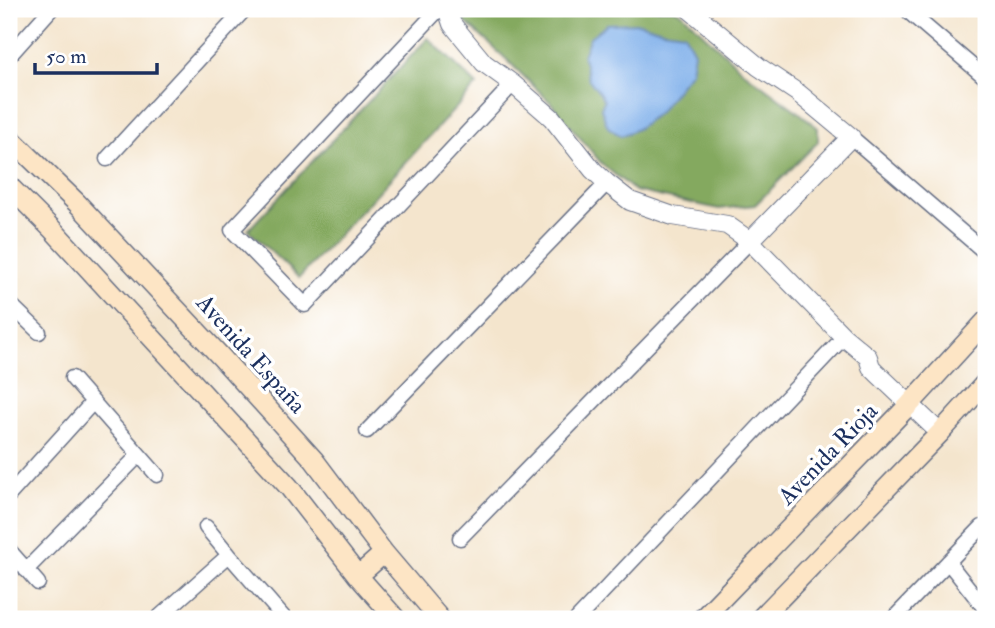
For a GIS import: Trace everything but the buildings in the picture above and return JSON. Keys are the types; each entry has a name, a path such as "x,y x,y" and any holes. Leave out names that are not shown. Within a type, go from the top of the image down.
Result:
{"main road":[{"name":"Avenida España","path":"9,137 77,203 314,460 384,553 440,619"},
{"path":"9,186 63,240 289,487 358,576 396,619"},
{"name":"Avenida Rioja","path":"702,619 910,404 986,321"},
{"path":"760,619 986,382"},
{"path":"358,576 384,553"}],"street":[{"path":"9,56 51,9"},
{"path":"107,159 245,9"},
{"path":"439,9 232,230 305,305 513,84"},
{"path":"447,9 452,24 484,63 552,118 593,170 607,183 630,201 673,216 727,225 750,241 844,337 868,357 877,373 940,433"},
{"path":"689,9 759,67 798,93 986,253"},
{"path":"910,13 986,78"},
{"path":"460,538 850,137"},
{"path":"367,431 607,183"},
{"path":"10,306 38,332"},
{"path":"577,619 844,337"},
{"path":"72,378 157,475"},
{"path":"9,495 93,402"},
{"path":"26,570 139,455"},
{"path":"206,527 285,619"},
{"path":"893,619 982,527"},
{"path":"9,550 38,583"},
{"path":"157,619 229,555"},
{"path":"948,562 986,610"}],"green space":[{"path":"462,9 674,9 681,12 744,72 818,128 818,142 755,205 719,209 635,191 602,164 551,103 462,19"},
{"path":"428,38 477,85 299,278 248,230"}],"water":[{"path":"639,23 684,33 694,52 691,71 658,113 637,129 621,136 608,127 601,109 604,101 588,78 583,56 590,37 607,24"}]}
